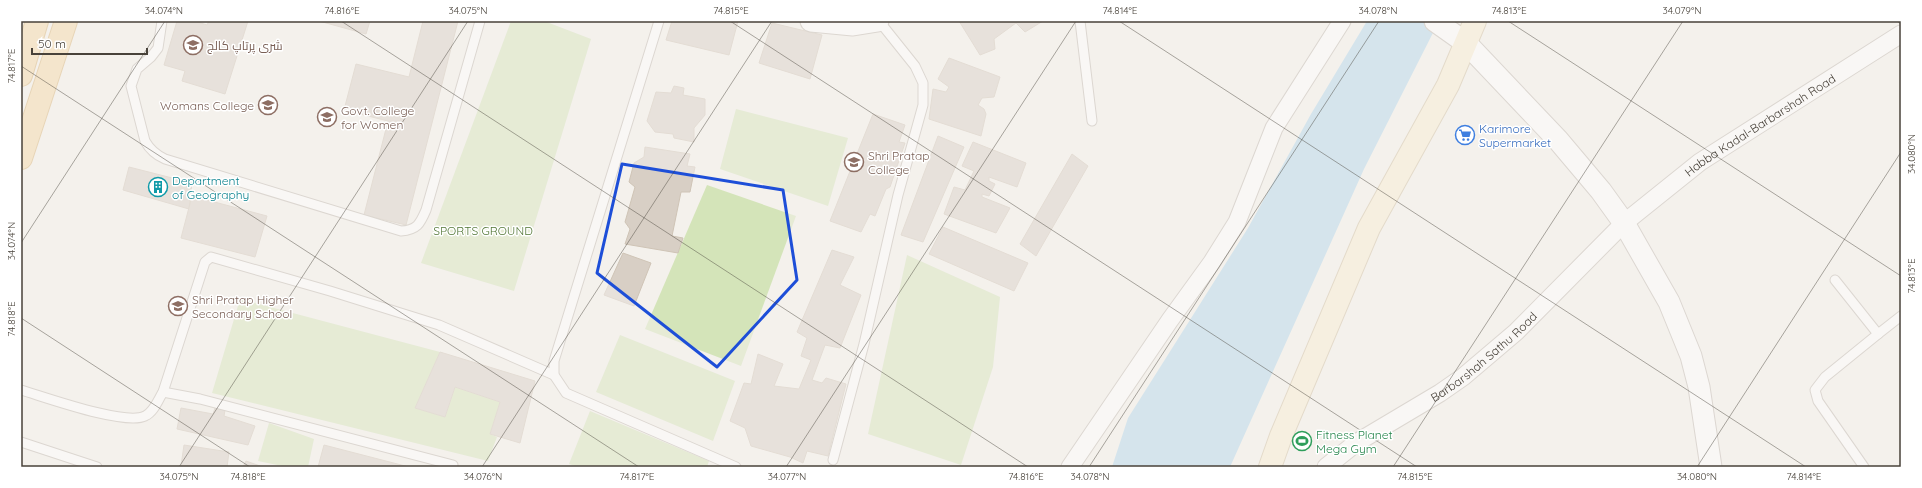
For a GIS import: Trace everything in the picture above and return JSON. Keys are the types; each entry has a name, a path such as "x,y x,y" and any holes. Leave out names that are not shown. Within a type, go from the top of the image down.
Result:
{"main road":[{"path":"21,75 37,21"},
{"path":"21,158 66,21"},
{"path":"1270,467 1281,436 1369,228 1431,119 1448,85 1450,32 1475,21"}],"street":[{"path":"811,21 853,25 878,21"},
{"path":"1070,467 1116,398 1227,239 1245,205 1274,128 1342,21"},
{"path":"1450,32 1558,140 1601,191 1624,223 1669,302 1691,356 1699,387 1711,467"},
{"name":"Habba Kadal-Barbarshah Road","path":"1624,223 1700,162 1901,34"},
{"name":"Barbarshah Sathu Road","path":"1326,467 1356,443 1440,393 1463,376 1516,332 1624,223"}],"lane":[{"path":"162,21 158,48 152,57 137,69 131,86 145,141 150,149 165,159 401,230 416,228 421,223 426,210 480,21"},
{"path":"659,21 554,361 554,375 566,393 736,467"},
{"path":"833,460 864,344 898,195 923,105 923,83 915,66 878,21"},
{"path":"1080,21 1092,120"},
{"path":"21,390 115,417 133,419 146,416 150,413 163,392 205,262 211,257 330,291 440,326 554,375"},
{"path":"1835,280 1878,334"},
{"path":"1864,467 1818,401 1815,390 1825,377 1901,316"},
{"path":"163,392 200,399 453,464"},
{"path":"21,442 97,467"}],"highlighted area":[{"path":"622,164 783,190 797,280 717,367 597,273"}],"green space":[{"name":"SPORTS GROUND","path":"511,21 544,21 591,39 514,291 421,263"},
{"path":"736,109 848,138 828,206 720,169"},
{"path":"707,185 796,216 741,366 645,329"},
{"path":"907,255 1000,297 993,367 961,465 868,434"},
{"path":"240,299 440,352 415,408 445,417 455,387 500,402 490,434 497,437 488,461 212,393"},
{"path":"620,335 735,381 713,441 596,392"},
{"path":"590,411 709,461 707,467 578,467 569,464"},
{"path":"269,423 314,439 308,467 287,467 258,461"}],"water":[{"path":"1367,21 1439,21 1364,169 1230,467 1112,467 1128,418 1248,228 1311,114"}],"building":[{"path":"177,21 194,21 207,25 209,21 248,21 225,94 182,81 185,71 164,65"},
{"path":"319,21 370,21 366,34"},
{"path":"423,21 458,21 406,225 364,215 388,121 344,110 356,64 409,77"},
{"path":"672,21 738,21 729,55 666,40"},
{"path":"959,21 1043,21 1025,32 1016,23 994,39 995,49 980,55"},
{"path":"772,23 822,35 810,79 759,63"},
{"path":"949,58 1000,77 994,97 982,98 978,105 984,109 986,114 981,136 929,119 933,89 946,92 949,87 938,79"},
{"path":"674,86 684,88 683,95 705,99 705,115 694,128 694,142 674,138 673,134 655,132 647,121 656,92 671,93"},
{"path":"873,114 905,125 899,142 905,143 890,187 886,189 875,216 870,214 861,232 830,221"},
{"path":"938,136 964,147 923,242 901,235"},
{"path":"973,142 1026,163 1017,187 989,177 989,181 995,184 989,196 982,194 982,197 1010,208 996,233 944,214 954,187 965,190 974,171 962,166"},
{"path":"645,147 690,154 687,166 695,167 690,192 681,192 672,236 683,238 678,253 625,244 630,229 625,222 635,187 629,182 634,163 644,157"},
{"path":"1072,154 1088,166 1036,256 1020,244"},
{"name":"Department of Geography","path":"129,167 192,183 189,209 123,190"},
{"path":"192,196 267,216 255,257 181,238"},
{"path":"943,227 1028,263 1014,291 929,254"},
{"path":"832,250 854,257 840,285 861,295 840,348 825,345 812,380 822,383 826,378 846,384 828,456 807,451 803,463 790,457 751,446 745,428 730,421 744,383 751,384 758,354 783,364 774,386 799,389 811,360 801,356 807,338 797,332"},
{"path":"623,253 651,263 634,306 604,295"},
{"path":"440,352 535,381 520,443 490,434 500,402 455,387 445,417 415,408"},
{"path":"181,408 213,414 215,408 225,410 224,416 255,426 248,445 177,429"},
{"path":"184,445 229,452 227,467 181,466"},
{"path":"324,445 409,467 318,467"},
{"path":"246,461 263,467 243,467"}],"place":[{"name":"شری پرتاپ کالج","path":"193,45"},
{"name":"Womans College","path":"268,105"},
{"name":"Govt. College for Women","path":"327,117"},
{"name":"Karimore Supermarket","path":"1465,135"},
{"name":"Shri Pratap College","path":"854,162"},
{"name":"Department of Geography","path":"158,187"},
{"name":"Shri Pratap Higher Secondary School","path":"178,306"},
{"name":"Fitness Planet Mega Gym","path":"1302,441"}]}
